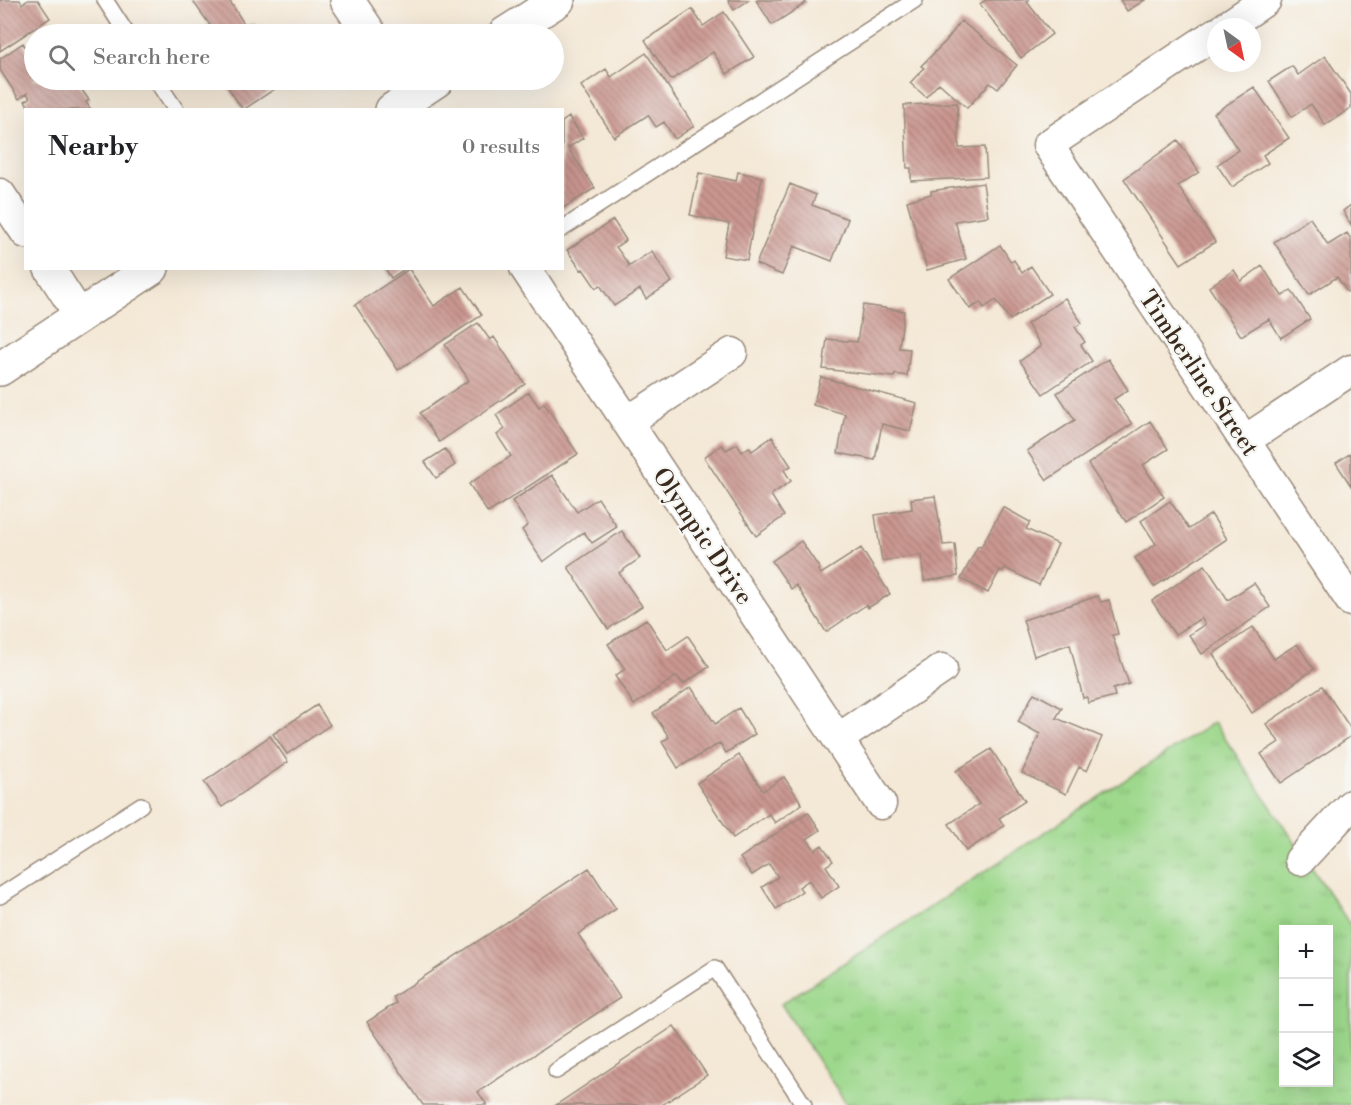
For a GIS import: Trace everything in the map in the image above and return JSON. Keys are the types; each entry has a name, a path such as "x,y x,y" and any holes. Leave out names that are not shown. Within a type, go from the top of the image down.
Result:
{"street":[{"path":"347,0 363,24"},
{"path":"521,24 558,0"},
{"path":"1239,18 1266,0"},
{"name":"Timberline Street","path":"1207,39 1048,145 1351,600"},
{"path":"0,194 24,230"},
{"path":"50,270 80,316"},
{"path":"0,369 149,270"},
{"name":"Olympic Drive","path":"526,270 881,804"},
{"path":"627,422 732,352"},
{"path":"1244,441 1351,370"},
{"path":"838,739 942,669"},
{"path":"1300,860 1351,805"}],"lane":[{"path":"105,0 121,24"},
{"path":"564,228 915,0"},
{"path":"163,90 175,108"},
{"path":"0,896 141,806"},
{"path":"556,1071 715,968 804,1105"}],"green space":[{"path":"1214,722 1351,926 1351,1105 847,1105 781,1004"}],"building":[{"path":"0,0 20,0 22,4 28,0 38,0 50,18 41,24 24,24 24,35 0,51"},
{"path":"192,0 229,0 244,24 209,24"},
{"path":"728,0 749,0 734,10"},
{"path":"756,0 804,0 806,3 772,25"},
{"path":"986,0 1029,0 1027,2 1052,34 1021,58 980,4"},
{"path":"1120,0 1145,0 1127,11"},
{"path":"692,9 703,26 724,12 754,57 727,74 713,52 671,80 645,40"},
{"path":"961,21 1017,65 998,89 990,83 967,108 939,83 926,97 910,83 924,68 921,66 946,41"},
{"path":"23,43 24,90 82,90 89,100 86,102 90,108 30,108 25,101 30,98 27,93 19,99 0,70 0,59"},
{"path":"646,53 694,126 675,139 664,122 656,127 648,115 614,137 581,86 606,69 611,77"},
{"path":"1325,56 1351,94 1351,108 1325,125 1311,104 1292,117 1269,81 1292,66 1298,75"},
{"path":"1254,87 1289,138 1263,155 1268,163 1232,187 1217,165 1238,150 1214,113"},
{"path":"230,90 273,90 246,108 242,108"},
{"path":"957,103 959,148 985,147 987,177 911,181 911,168 907,168 904,105"},
{"path":"569,117 583,138 568,148 595,188 564,208 564,121"},
{"path":"1178,140 1199,172 1178,186 1215,242 1181,264 1124,179"},
{"path":"738,172 762,177 747,260 723,256 729,224 690,215 699,173 736,181"},
{"path":"983,183 988,216 955,221 966,259 927,270 907,201 931,194 931,191"},
{"path":"790,184 816,195 812,205 848,219 832,261 794,246 782,275 756,264"},
{"path":"1351,205 1351,225 1343,211"},
{"path":"1310,218 1328,245 1347,233 1351,239 1351,289 1347,292 1337,277 1309,295 1274,242"},
{"path":"613,220 626,240 616,247 629,265 628,267 652,251 672,282 646,299 640,289 614,306 600,285 596,288 567,250"},
{"path":"1000,245 1011,262 1014,260 1022,273 1031,266 1050,294 1010,320 996,300 984,308 981,302 970,309 949,279"},
{"path":"1262,266 1282,296 1291,290 1310,319 1281,338 1269,319 1241,336 1209,287 1234,270 1241,281"},
{"path":"386,270 403,270 391,278"},
{"path":"410,270 434,306 463,287 482,315 398,370 355,305"},
{"path":"1065,298 1082,323 1075,327 1085,342 1081,345 1092,361 1043,394 1020,361 1041,346 1027,324"},
{"path":"863,305 904,311 899,348 910,349 907,376 895,374 894,377 823,369 827,339 857,342"},
{"path":"478,323 490,340 494,337 525,384 439,442 420,413 469,380 445,345"},
{"path":"1108,359 1128,390 1114,399 1132,424 1047,480 1027,451 1075,420 1057,393"},
{"path":"821,377 917,403 910,431 882,424 875,460 838,453 845,414 813,405"},
{"path":"529,392 539,407 544,403 578,454 488,513 469,484 511,456 497,435 505,429 496,415"},
{"path":"1150,421 1168,449 1143,465 1164,497 1126,522 1088,464"},
{"path":"772,437 791,466 784,470 791,481 771,495 784,516 756,536 704,457 722,445 726,450 737,444 742,452 749,447 752,451"},
{"path":"445,449 455,465 436,478 425,462"},
{"path":"1351,453 1351,486 1336,463"},
{"path":"552,475 577,512 598,498 617,527 592,543 584,532 543,562 522,530 528,525 512,501"},
{"path":"935,496 943,545 955,544 958,576 924,581 921,555 882,561 875,515 912,509 911,499"},
{"path":"1170,501 1189,529 1211,514 1227,539 1154,587 1135,558 1156,544 1141,521"},
{"path":"1003,507 1030,522 1026,529 1058,544 1039,585 1005,568 1003,571 1000,570 988,593 961,579 978,546 981,547"},
{"path":"622,531 640,558 619,573 642,606 608,629 568,567"},
{"path":"801,541 821,574 861,548 890,594 868,608 866,605 826,632 796,585 791,589 772,561"},
{"path":"1205,565 1228,600 1254,583 1270,607 1202,654 1189,635 1205,624 1201,618 1175,635 1152,601"},
{"path":"1098,596 1101,602 1109,600 1118,634 1112,635 1129,684 1113,689 1115,696 1088,703 1087,697 1083,698 1070,644 1034,656 1023,620"},
{"path":"646,619 667,650 688,636 709,667 683,684 677,676 634,705 615,676 625,669 608,644"},
{"path":"1253,627 1274,659 1297,644 1314,669 1252,713 1213,654"},
{"path":"1322,686 1351,729 1351,736 1281,783 1261,754 1279,742 1266,724"},
{"path":"691,687 715,724 739,708 755,734 726,753 720,743 678,768 662,742 669,737 653,713"},
{"path":"1034,693 1062,708 1056,718 1102,737 1087,771 1079,767 1066,794 1022,773 1040,734 1018,722"},
{"path":"317,705 330,725 287,754 273,734"},
{"path":"270,736 288,762 222,807 204,782"},
{"path":"991,749 1025,801 999,818 1004,826 966,851 949,824 979,804 956,771"},
{"path":"739,755 763,791 784,777 802,804 775,823 769,814 733,838 697,783"},
{"path":"808,812 820,830 807,839 815,850 822,845 833,861 826,866 839,886 821,898 809,880 799,887 802,891 776,909 762,887 778,877 769,864 752,875 740,858"},
{"path":"589,868 616,909 578,934 620,998 478,1092 487,1105 423,1105 367,1022 396,1003 393,997"},
{"path":"674,1026 707,1075 662,1105 556,1105"}]}
